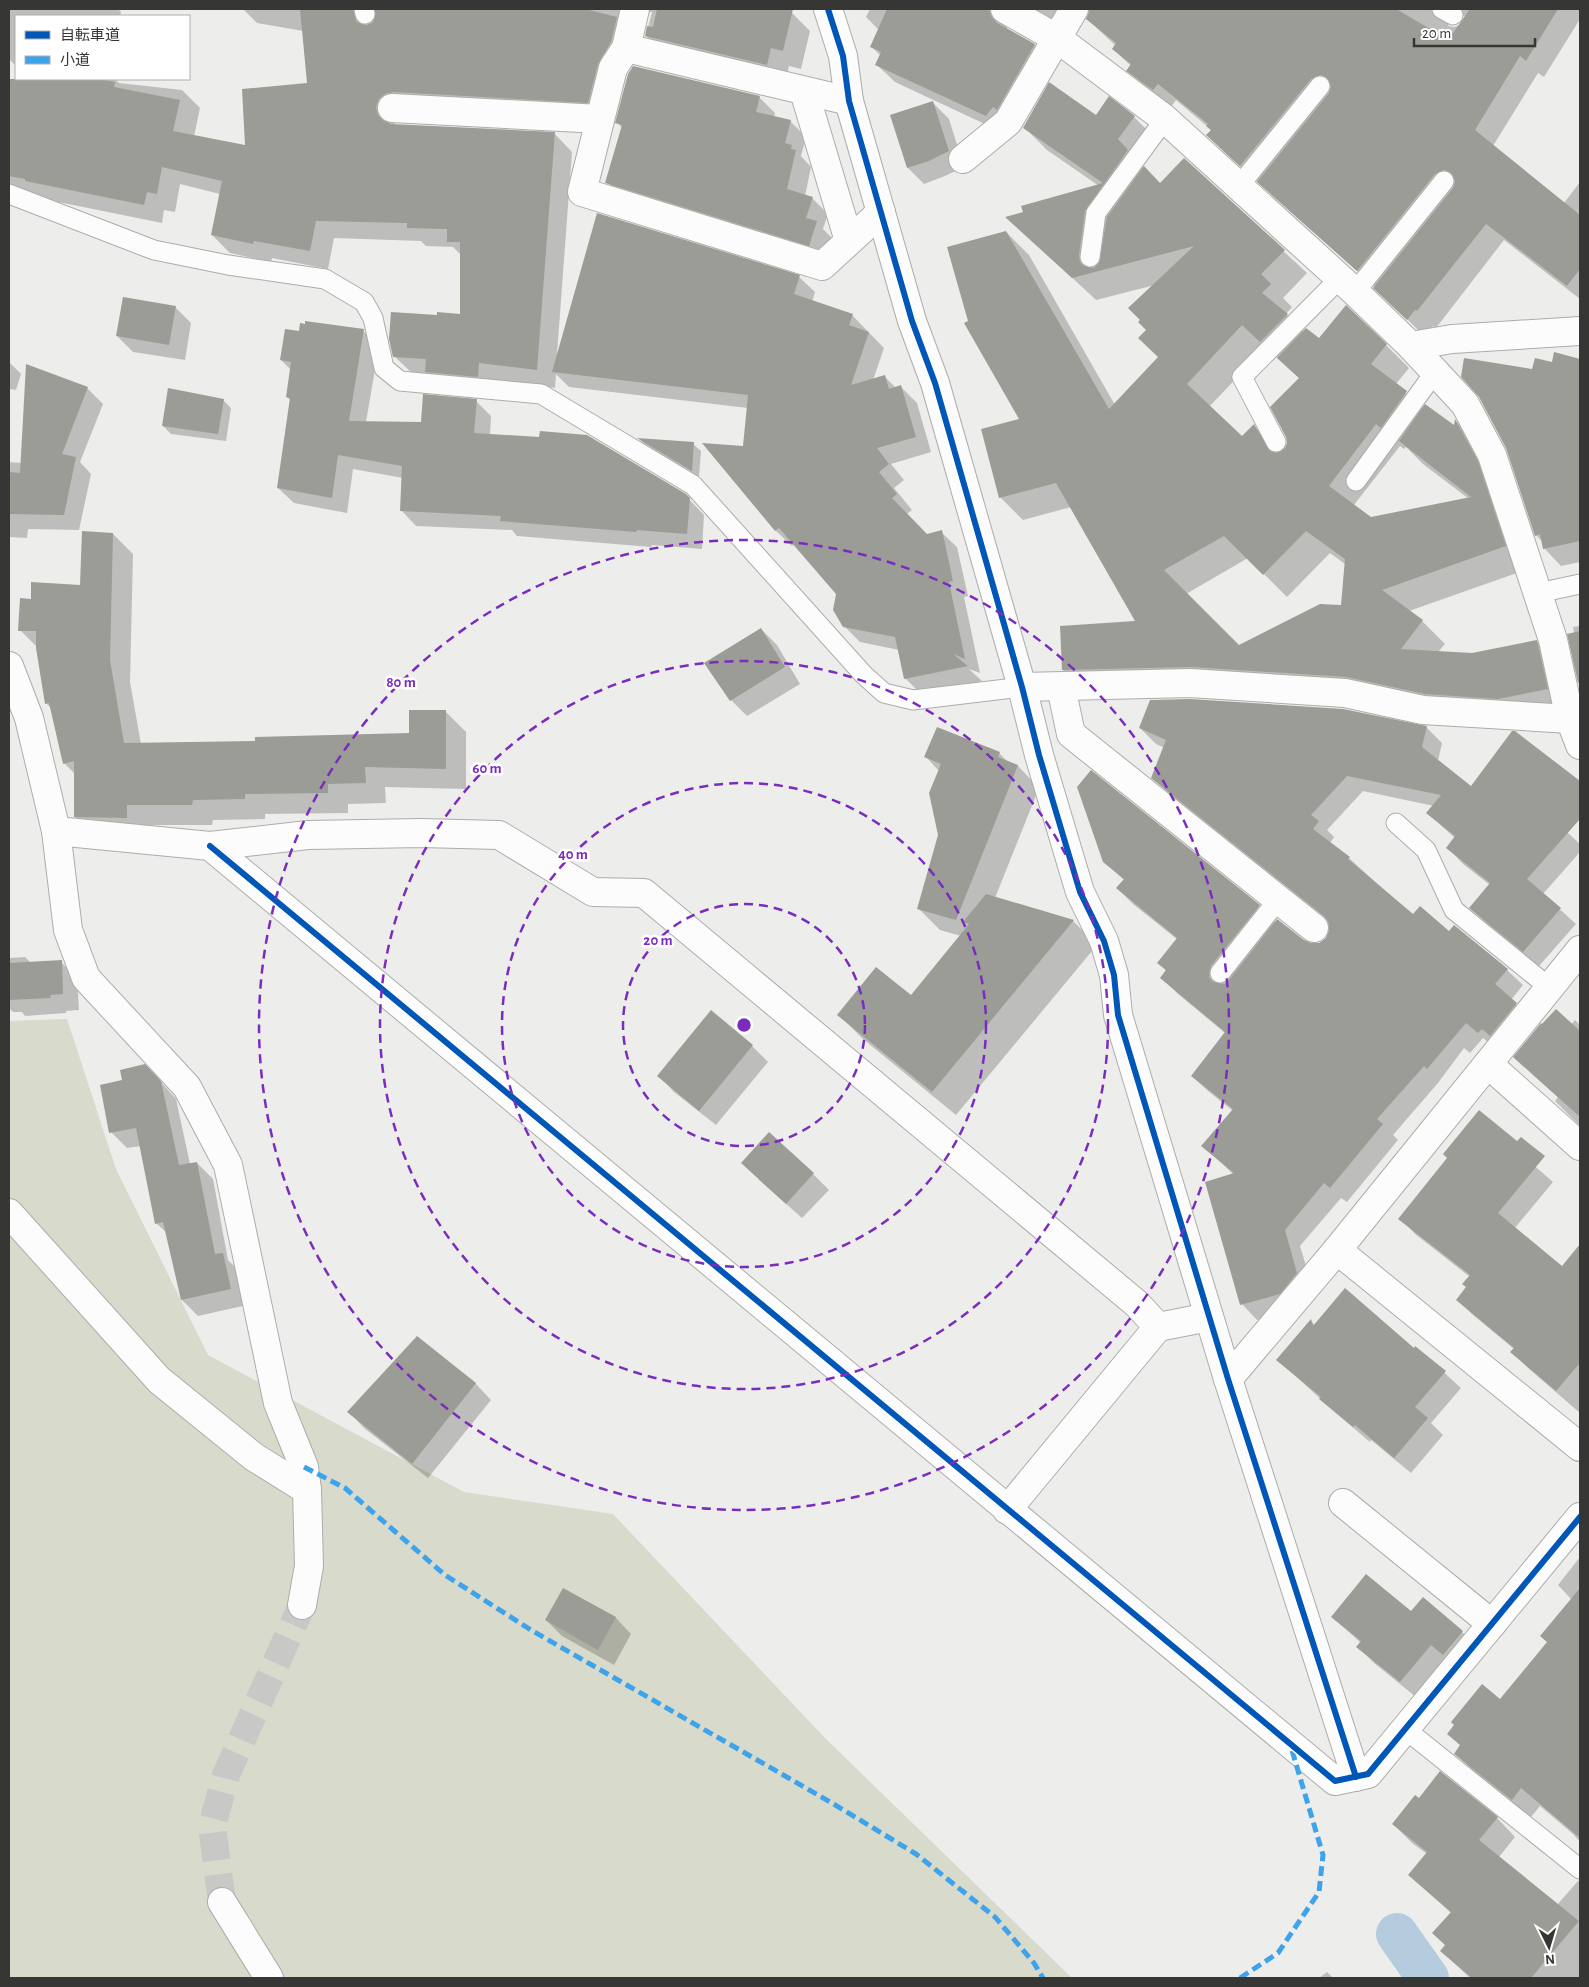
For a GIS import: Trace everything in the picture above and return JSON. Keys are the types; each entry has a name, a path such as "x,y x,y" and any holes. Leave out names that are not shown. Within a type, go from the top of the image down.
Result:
{"street":[{"path":"636,9 626,48 613,68 582,192 822,266 880,212"},
{"path":"828,9 842,56 849,101 880,212 912,321 935,383 1022,687 1039,755 1080,892 1104,942 1114,975 1118,1015 1209,1317 1356,1777"},
{"path":"1005,9 1058,39 1165,119 1347,285 1411,346 1465,404 1492,454 1553,640 1570,719 1580,745"},
{"path":"963,159 1008,122 1074,9"},
{"path":"626,48 849,101"},
{"path":"804,91 849,241"},
{"path":"392,108 600,120"},
{"path":"1411,346 1452,338 1580,331"},
{"path":"9,666 29,718 56,831 68,930 86,978 187,1087 228,1164 278,1402 304,1467 309,1566 302,1605"},
{"path":"1022,687 1190,683 1344,693 1423,710 1570,719"},
{"path":"1061,687 1071,734 1314,928"},
{"path":"56,831 210,846 308,835 421,833 499,835 593,892 644,893 1137,1304 1158,1327"},
{"path":"210,846 1335,1781 1368,1774 1580,1517"},
{"path":"1228,1379 1337,1250 1580,950"},
{"path":"1488,1064 1580,1146"},
{"path":"9,1213 159,1380 254,1457 306,1490"},
{"path":"1337,1250 1580,1447"},
{"path":"1007,1510 1158,1327 1209,1317"},
{"path":"1343,1503 1492,1624"},
{"path":"222,1902 269,1978"}],"lane":[{"path":"1239,186 1320,86"},
{"path":"1090,257 1096,213 1165,119"},
{"path":"1276,442 1242,377 1347,285 1444,181"},
{"path":"9,194 154,250 228,265 325,278 364,302 373,318 384,368 400,381 541,394 693,485 864,675 884,693 913,700 1022,687"},
{"path":"1356,481 1435,372"},
{"path":"1538,593 1580,584"},
{"path":"1396,824 1426,850 1454,910 1550,988"},
{"path":"1220,972 1278,900"},
{"path":"1405,1729 1580,1869"}],"green space":[{"path":"67,1019 116,1169 208,1355 464,1492 613,1514 826,1739 1072,1978 9,1978 9,1021"}],"building":[{"path":"300,9 353,9 356,21 367,25 372,23 375,18 375,9 585,9 617,17 611,42 598,64 588,103 393,92 385,94 379,99 376,107 378,115 384,121 391,124 555,132 537,370 479,363 478,377 425,372 426,359 393,357 389,339 391,312 437,315 437,312 460,314 460,242 447,242 447,229 407,228 407,223 316,221 310,251 254,241 253,244 211,235 222,181 162,167 157,194 147,192 144,205 25,181 25,179 9,176 9,79 104,80 115,82 114,87 180,100 173,131 245,145 242,89 307,83"},
{"path":"657,9 793,9 783,51 771,48 767,65 645,36 647,26 653,27"},
{"path":"887,9 989,9 991,16 997,23 1035,44 997,110 993,107 986,116 875,65 881,52 870,47"},
{"path":"1090,9 1396,9 1444,37 1448,30 1453,33 1470,9 1558,9 1526,61 1520,56 1475,130 1580,215 1580,269 1567,286 1486,224 1417,311 1415,310 1407,320 1373,288 1453,188 1455,182 1451,173 1445,170 1435,174 1357,271 1257,182 1329,93 1331,87 1327,78 1321,75 1311,79 1240,166 1206,135 1211,130 1206,126 1208,124 1158,84 1153,90 1126,71 1131,64 1112,49 1116,43 1086,19"},
{"path":"633,66 760,96 756,112 791,120 785,143 792,145 791,149 796,150 787,189 813,197 806,218 817,221 809,246 605,183 622,125 615,123 628,74"},
{"path":"1049,82 1096,115 1109,96 1135,116 1118,139 1128,150 1085,211 1079,255 1080,262 1084,266 1094,268 1099,263 1107,217 1144,166 1160,183 1184,158 1285,250 1261,274 1271,284 1262,293 1288,314 1260,342 1242,325 1187,384 1242,436 1254,424 1270,451 1276,453 1285,448 1287,443 1286,437 1270,407 1299,378 1277,358 1306,328 1319,338 1346,305 1387,344 1371,364 1407,391 1381,428 1376,424 1329,486 1371,517 1471,497 1399,441 1425,404 1454,425 1455,419 1478,461 1506,546 1382,590 1423,620 1401,649 1472,653 1537,640 1548,689 1498,699 1425,694 1346,677 1191,667 1062,670 1060,626 1135,621 1056,483 999,498 981,429 1019,419 964,323 968,321 947,247 1006,231 1109,409 1158,357 1138,338 1146,330 1138,322 1140,320 1128,308 1194,246 1072,278 1005,217 1023,212 1021,206 1103,183 1023,128","holes":["1306,531 1345,559 1341,605 1320,604 1239,645 1164,570 1224,536 1263,575"]},
{"path":"933,101 949,151 929,161 907,168 890,115"},
{"path":"597,213 800,275 794,294 853,314 849,325 869,332 851,385 885,375 889,389 901,385 916,437 877,448 889,464 879,472 897,494 892,498 927,534 942,530 953,581 949,582 965,659 953,654 968,666 904,679 895,637 843,627 833,610 836,594 779,528 775,531 702,443 743,446 748,395 552,372"},
{"path":"123,297 176,306 169,345 116,336"},
{"path":"305,321 364,329 349,421 421,422 423,394 477,399 474,433 539,437 540,431 587,435 686,494 690,498 687,534 637,530 636,532 500,521 501,516 400,511 402,466 338,455 332,498 277,488 290,398 286,397 291,362 280,360 285,329 299,331 300,323 305,324"},
{"path":"1554,352 1580,359 1580,541 1543,549 1540,534 1535,536 1506,448 1479,397 1461,377 1464,358 1532,369 1535,358 1552,362"},
{"path":"26,364 88,387 62,454 76,457 64,515 9,514 9,472 20,473"},
{"path":"168,388 224,399 218,434 162,426"},
{"path":"637,438 694,442 692,471"},
{"path":"82,531 113,533 110,660 124,743 255,741 255,737 409,733 409,710 446,710 446,769 365,767 366,783 328,784 328,793 245,794 245,799 193,800 192,805 127,805 127,818 74,817 74,761 63,764 49,703 45,704 36,648 36,631 18,631 20,598 31,599 31,582 80,585"},
{"path":"761,628 785,667 730,701 704,663"},
{"path":"1580,631 1580,682 1578,683 1567,634"},
{"path":"1190,699 1343,709 1427,726 1422,747 1471,786 1512,731 1515,731 1580,781 1580,819 1527,879 1561,908 1523,952 1469,908 1490,883 1446,848 1455,836 1426,813 1441,795 1347,776 1311,815 1319,821 1313,829 1350,857 1348,859 1413,914 1420,906 1449,931 1454,925 1508,969 1495,984 1517,1003 1490,1036 1482,1029 1478,1033 1466,1023 1427,1069 1424,1066 1377,1119 1383,1124 1330,1188 1324,1183 1285,1230 1297,1273 1280,1294 1240,1305 1205,1182 1234,1173 1201,1146 1233,1109 1191,1076 1225,1032 1160,978 1166,970 1157,963 1177,938 1116,888 1124,879 1103,862 1077,787 1091,770 1260,905 1211,966 1209,977 1213,982 1224,984 1229,980 1277,919 1304,940 1311,943 1319,943 1326,938 1329,930 1328,922 1324,916 1151,778 1166,740 1139,728 1150,700"},
{"path":"937,727 1000,752 998,757 1018,765 956,920 917,909 938,835 929,793 941,764 924,757"},
{"path":"986,894 1074,920 932,1092 837,1015 876,967 911,995 969,924 963,922"},
{"path":"62,960 63,994 50,995 51,998 9,1000 9,963"},
{"path":"1556,1009 1580,1031 1580,1117 1513,1057 1541,1023"},
{"path":"711,1010 753,1045 699,1111 657,1076"},
{"path":"145,1064 161,1081 179,1165 197,1162 215,1254 223,1253 231,1289 181,1300 163,1222 155,1224 136,1128 109,1133 100,1085 122,1080 120,1070"},
{"path":"1479,1110 1517,1141 1521,1137 1545,1156 1498,1213 1562,1266 1580,1244 1580,1363 1556,1391 1510,1352 1514,1348 1456,1300 1466,1287 1462,1284 1470,1275 1398,1219 1447,1158 1443,1154"},
{"path":"769,1132 814,1173 786,1204 741,1163"},
{"path":"1345,1288 1414,1348 1415,1346 1446,1371 1415,1407 1428,1418 1394,1458 1355,1425 1353,1427 1319,1399 1321,1397 1276,1360 1311,1319 1313,1326"},
{"path":"417,1336 476,1383 412,1464 347,1412"},
{"path":"1366,1574 1411,1611 1423,1597 1463,1631 1443,1655 1431,1645 1400,1682 1356,1647 1361,1641 1331,1617"},
{"path":"563,1588 616,1617 598,1650 545,1620"},
{"path":"1580,1588 1580,1838 1521,1788 1512,1800 1454,1754 1460,1745 1447,1734 1454,1725 1451,1722 1482,1684 1500,1699 1547,1642 1540,1636"},
{"path":"1440,1771 1498,1817 1479,1840 1579,1921 1531,1978 1472,1978 1440,1951 1445,1945 1432,1933 1451,1912 1408,1875 1427,1852 1392,1824 1415,1795 1419,1798"}],"waterway":[{"path":"1397,1934 1428,1978"}],"tunnel":[{"path":"222,1902 212,1826 226,1775 302,1605"}],"marked path":[{"path":"304,1467 345,1488 445,1575 531,1630 832,1803 916,1854 995,1917 1034,1963 1043,1978"},
{"path":"1240,1978 1278,1953 1319,1892 1323,1855 1291,1747"}],"cycle path":[{"path":"828,9 843,56 849,101 912,321 935,383 1022,687 1039,755 1080,892 1104,941 1114,975 1118,1015 1228,1379 1356,1777"},
{"path":"210,846 1335,1781 1368,1774 1580,1517"}]}
